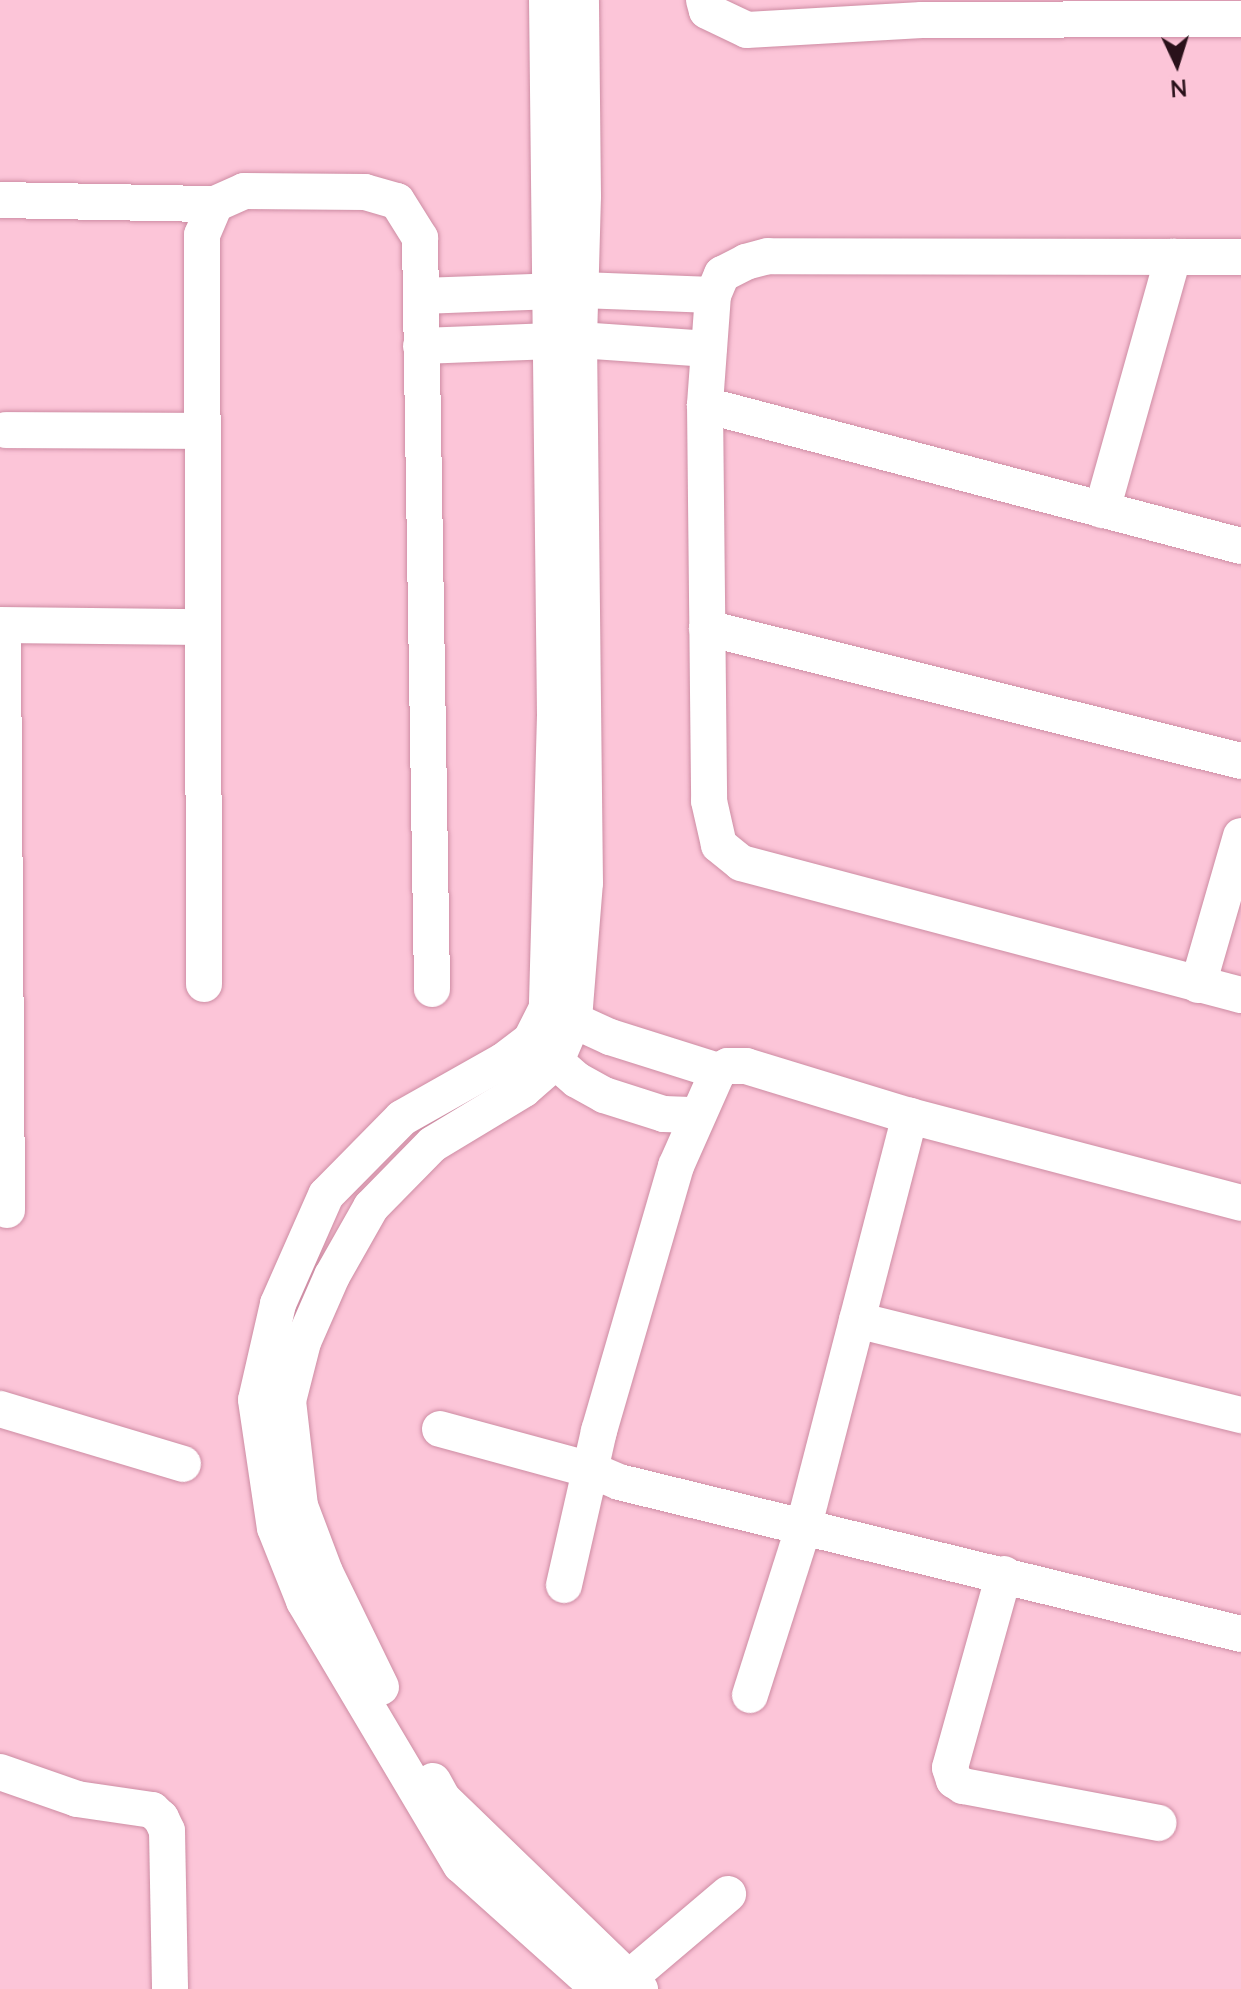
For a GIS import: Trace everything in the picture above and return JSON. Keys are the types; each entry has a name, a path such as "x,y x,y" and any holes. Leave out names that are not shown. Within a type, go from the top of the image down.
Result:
{"street":[{"path":"547,0 565,290"},
{"path":"544,1051 560,1014 585,883 564,340 581,0"},
{"path":"704,0 707,11 747,30 921,10 1130,9 1241,19"},
{"path":"0,200 215,204 244,191 365,192 397,201 420,238 432,989"},
{"path":"204,984 202,235 215,204"},
{"path":"1241,257 768,256 722,274 713,295 705,405 709,801 719,845 741,863 1241,995"},
{"path":"1102,510 1173,257"},
{"path":"421,296 565,290 713,295"},
{"path":"421,346 564,340 709,349"},
{"path":"705,405 1241,546"},
{"path":"6,430 202,431"},
{"path":"7,1210 3,645 0,626 203,627"},
{"path":"707,628 1241,761"},
{"path":"1198,985 1241,836"},
{"path":"560,1014 623,1042 718,1071"},
{"path":"544,1051 577,1080 604,1095 664,1114 697,1115"},
{"path":"544,1051 503,1061 402,1118 326,1195 278,1304 256,1400 275,1528 304,1601 461,1865 623,1985 728,1894"},
{"path":"564,1585 599,1431 676,1166 718,1071 728,1066 746,1066 910,1116 1241,1203"},
{"path":"750,1695 803,1529 910,1116"},
{"path":"857,1320 1241,1415"},
{"path":"0,1409 183,1464"},
{"path":"440,1429 591,1470 619,1482 1241,1634"},
{"path":"1004,1574 950,1768 954,1780 963,1786 1159,1823"},
{"path":"0,1772 77,1799 152,1810 161,1818 167,1831 170,1989"}]}
